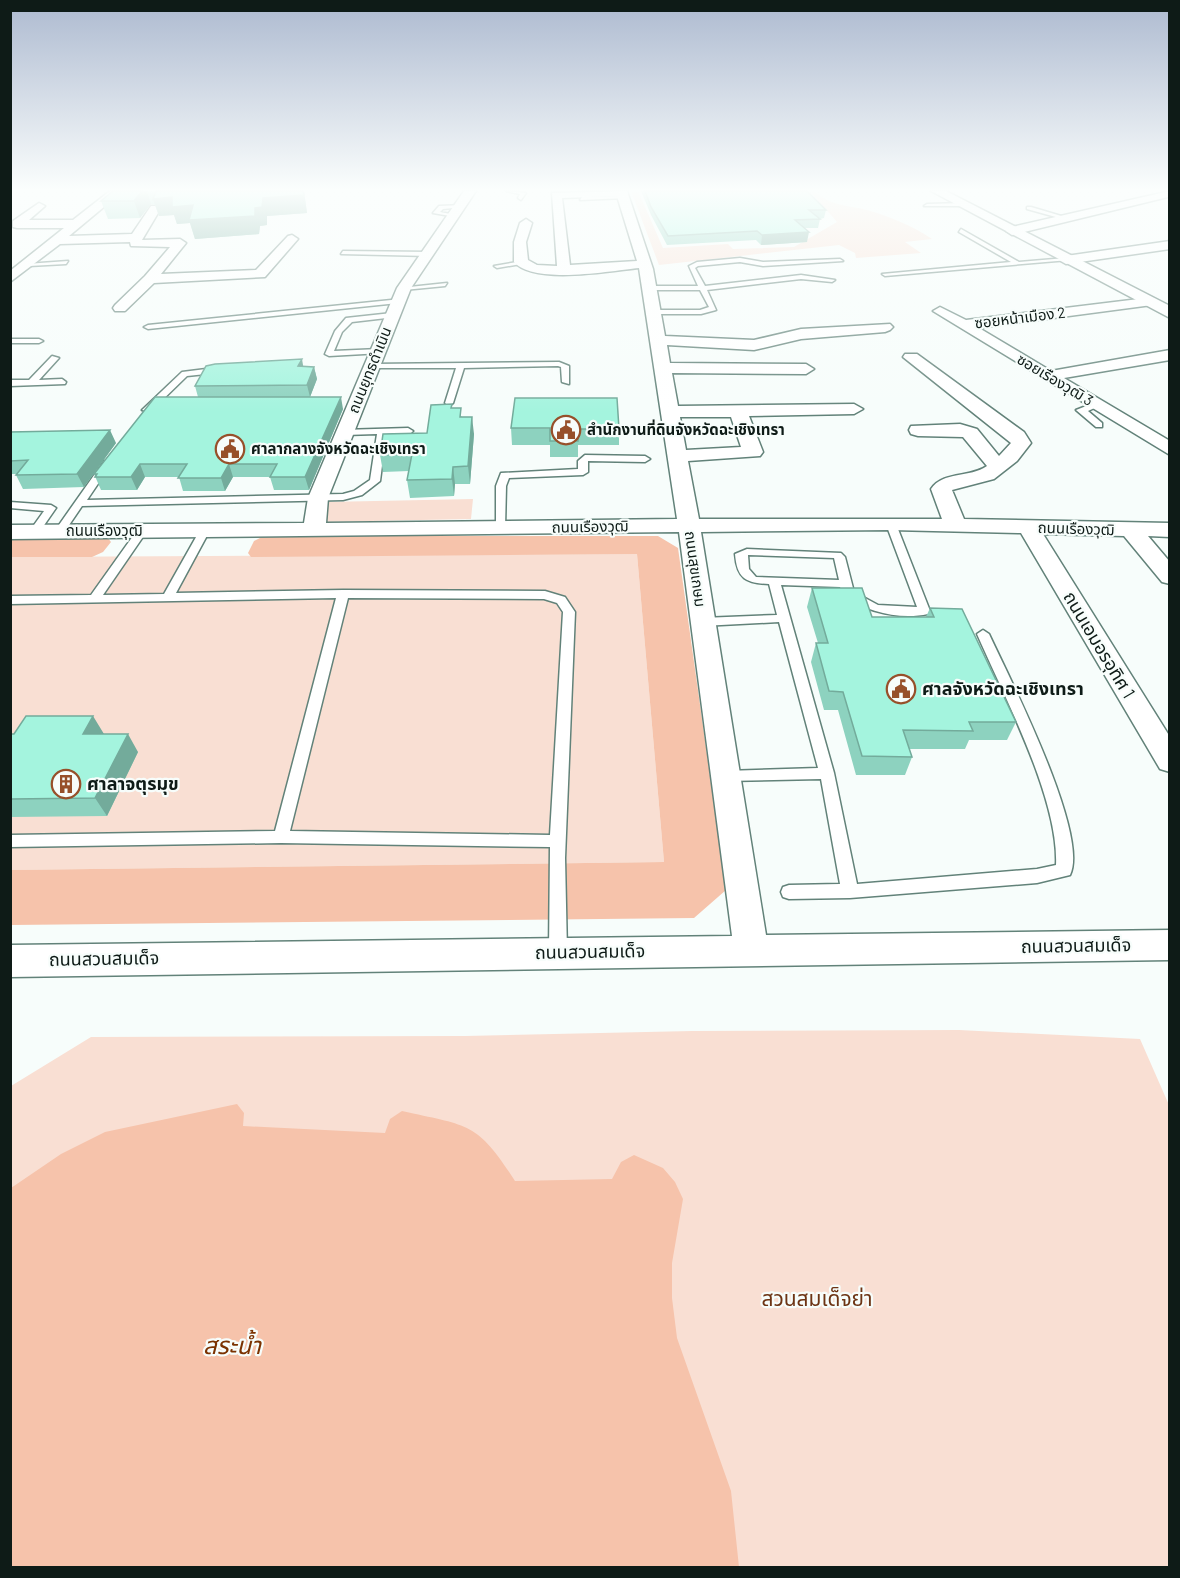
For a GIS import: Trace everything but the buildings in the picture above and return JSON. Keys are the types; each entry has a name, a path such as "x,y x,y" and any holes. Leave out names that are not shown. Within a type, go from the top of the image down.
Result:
{"street":[{"path":"10,278 28,265"},
{"path":"120,308 162,265"},
{"path":"150,279 260,274 269,265"},
{"name":"ถนนยุทธดำเนิน","path":"314,529 318,498 345,432 352,402 376,358 399,300 422,265"},
{"path":"526,265 534,269 564,270 636,265"},
{"path":"563,265 564,270"},
{"name":"ถนนสุขเกษม","path":"645,265 689,526 751,950"},
{"path":"1075,265 1170,313"},
{"name":"ซอยหน้าเมือง 2","path":"965,325 1147,302"},
{"name":"ซอยเรืองวุฒิ 3","path":"940,311 1170,449"},
{"path":"658,340 754,345 801,334 885,327"},
{"path":"1049,376 1170,355"},
{"path":"911,357 1017,436 1022,443 1018,450 981,478 948,483 941,489 956,526"},
{"path":"662,368 806,369"},
{"path":"670,412 854,409"},
{"path":"676,456 751,453 738,411"},
{"path":"918,430 960,430 970,433 997,466"},
{"path":"1146,434 1170,430"},
{"name":"ถนนเรืองวุฒิ","path":"10,532 891,524 1132,531 1170,530"},
{"name":"ถนนเอมอรอุทิศ 1","path":"1029,528 1170,762"},
{"path":"1132,531 1170,577"},
{"name":"ถนนสวนสมเด็จ","path":"10,961 558,941 751,950 1170,945"}],"lane":[{"path":"497,266 505,265"},
{"path":"653,312 701,312 713,308 692,266 703,265"},
{"path":"885,274 997,265"},
{"path":"650,288 704,288 801,277 832,280"},
{"path":"445,284 349,320 346,326 339,331 329,354 461,365 559,364 565,366 566,382"},
{"path":"375,298 399,300"},
{"path":"148,327 399,300"},
{"path":"10,341 39,341"},
{"path":"31,383 55,358"},
{"path":"449,403 461,365"},
{"path":"142,417 187,373 235,369"},
{"path":"10,383 62,382"},
{"path":"153,404 164,404"},
{"path":"1097,405 1080,410 1100,425"},
{"path":"345,432 408,431"},
{"path":"78,502 343,497 358,493 375,481 382,432"},
{"path":"59,532 113,454"},
{"path":"500,528 501,486 505,475 583,472 585,458 645,459"},
{"path":"10,505 51,508 34,532"},
{"path":"846,584 753,580 747,577 741,564 741,554 780,552 837,555 846,584 848,594 879,611 924,611 891,524"},
{"path":"168,598 205,530"},
{"path":"94,599 142,531"},
{"path":"774,581 827,773 850,891"},
{"path":"281,837 344,594"},
{"path":"10,600 344,594 545,595 561,600 569,612 558,850 558,941"},
{"path":"702,622 784,618"},
{"path":"789,892 850,891 1037,876 1064,870 1065,843 1042,767 984,634"},
{"path":"725,776 827,773"},
{"path":"12,845 281,837 558,850"}],"green space":[{"path":"473,499 471,519 320,522 326,502"},
{"path":"637,554 664,862 11,870 10,557"},
{"name":"สวนสมเด็จย่า","path":"959,1030 1140,1039 1169,1105 1169,1567 11,1568 11,1086 91,1037 465,1036 692,1031"}],"water":[{"path":"264,536 658,536 678,548 726,890 694,918 11,925 10,870 664,862 637,554 251,557 248,553 254,541"},
{"path":"107,537 111,542 103,552 92,557 11,557 10,538"},
{"name":"สระน้ำ","path":"237,1104 244,1113 243,1126 385,1133 390,1119 402,1111 457,1124 480,1136 502,1161 515,1181 612,1179 621,1162 634,1155 663,1168 675,1182 683,1199 672,1263 672,1298 677,1338 731,1491 739,1567 11,1567 11,1188 61,1154 105,1132"}],"place":[{"name":"สำนักงานที่ดินจังหวัดฉะเชิงเทรา","path":"566,430"},
{"name":"ศาลากลางจังหวัดฉะเชิงเทรา","path":"230,449"},
{"name":"ศาลจังหวัดฉะเชิงเทรา","path":"901,689"},
{"name":"ศาลาจตุรมุข","path":"66,784"}]}
